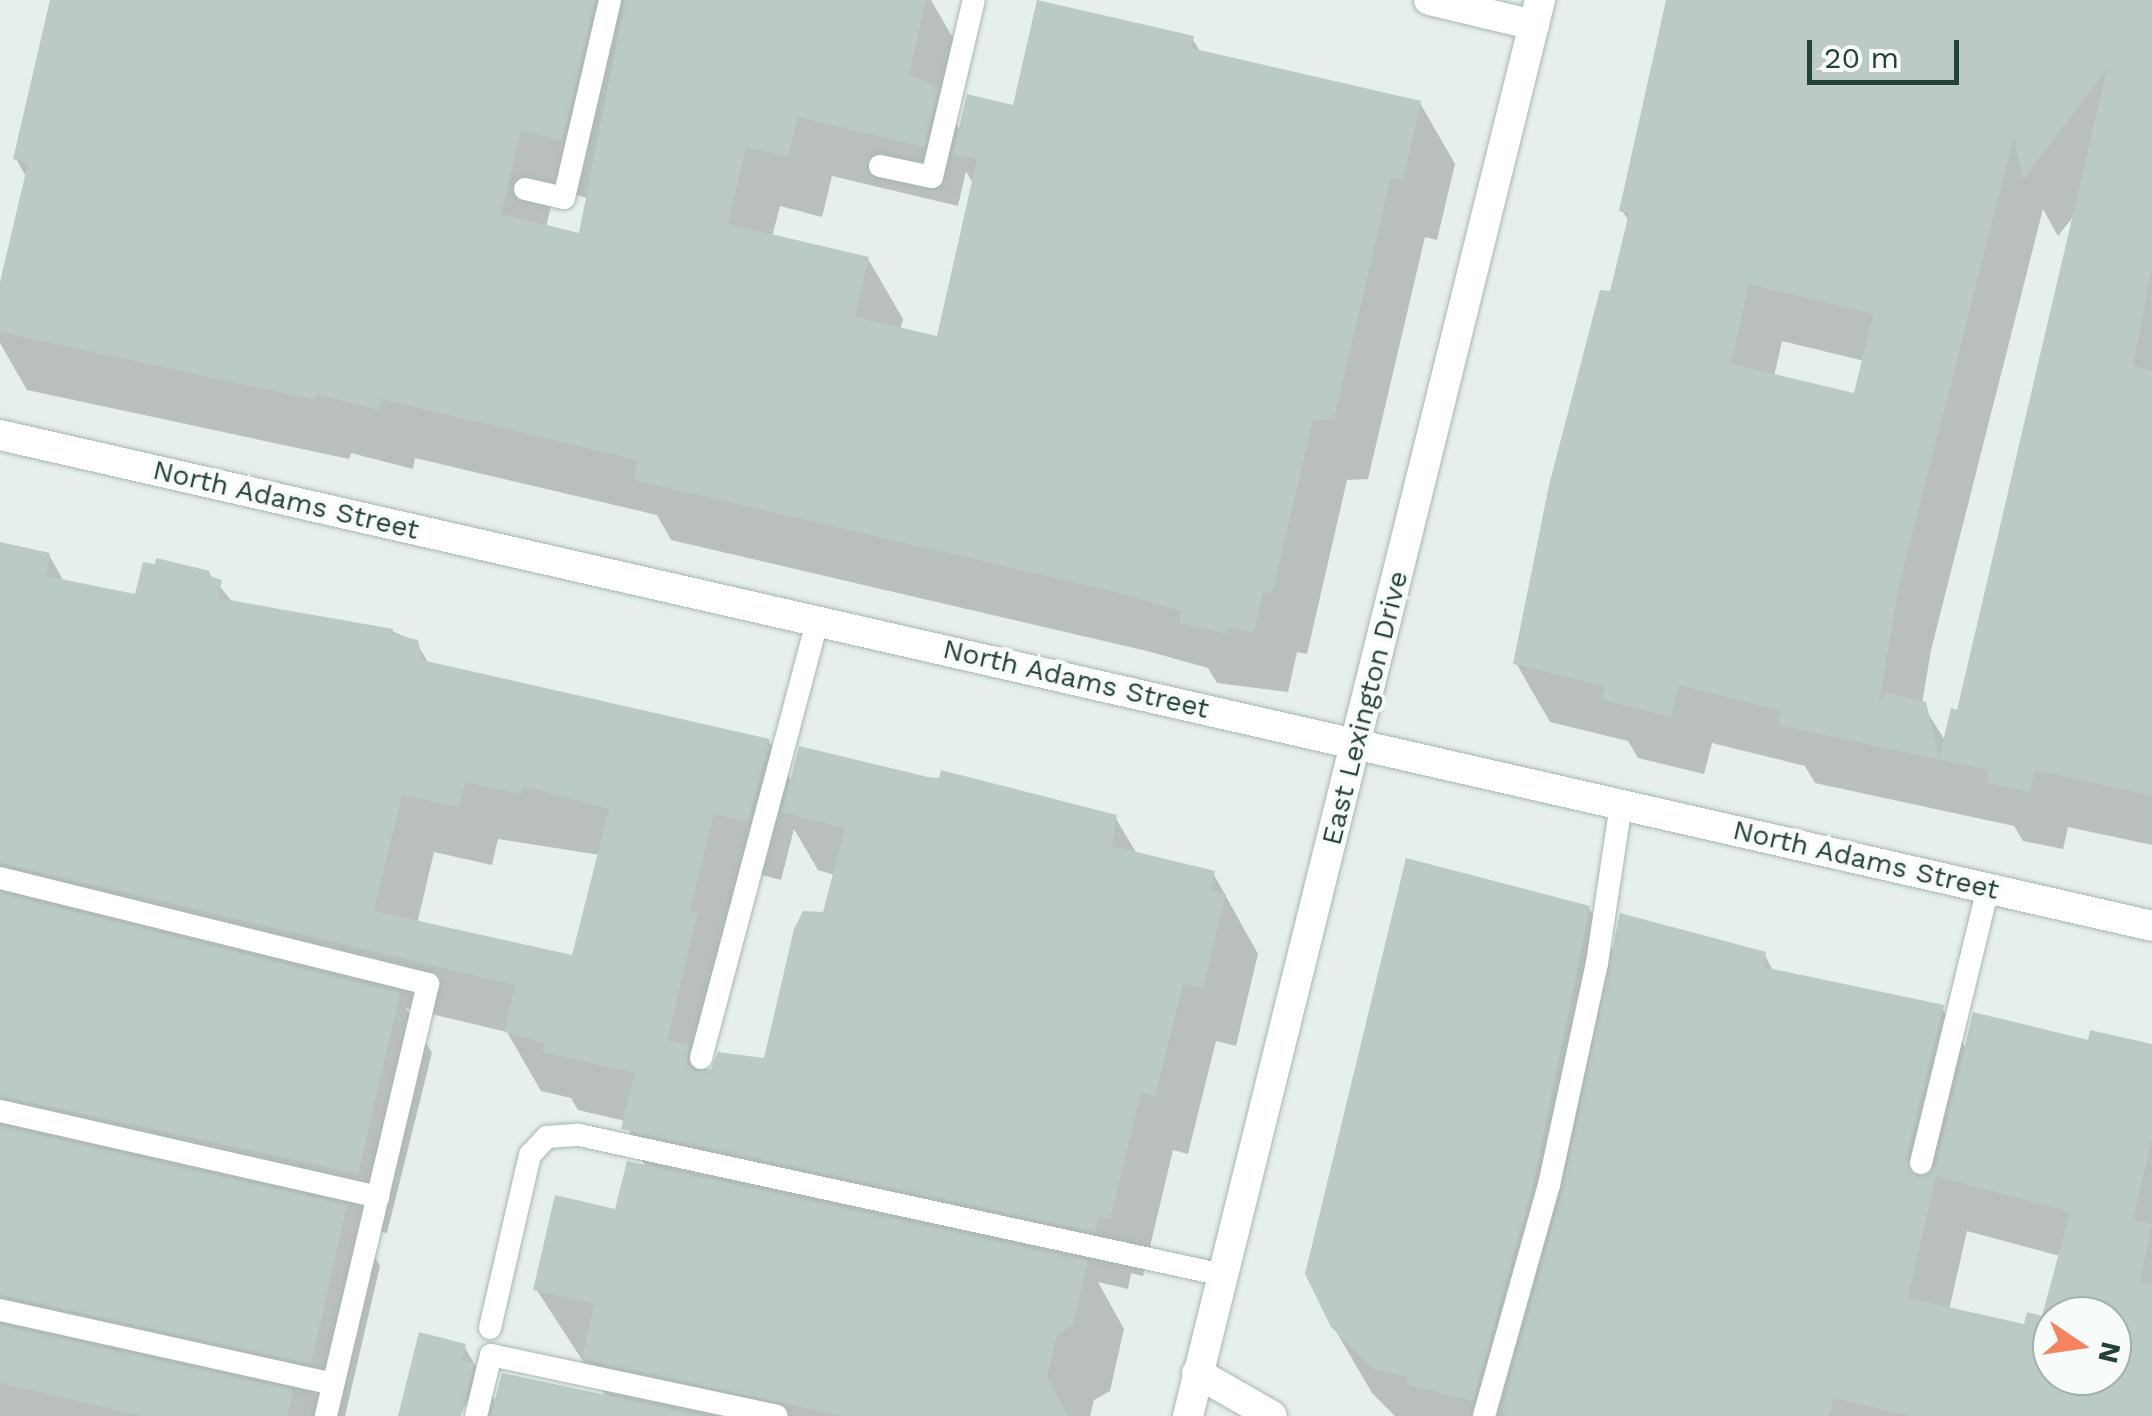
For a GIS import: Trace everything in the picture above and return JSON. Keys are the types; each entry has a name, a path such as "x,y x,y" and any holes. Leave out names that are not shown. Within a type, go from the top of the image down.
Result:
{"street":[{"path":"1429,0 1537,13"},
{"name":"East Lexington Drive","path":"1188,1416 1537,13"},
{"name":"North Adams Street","path":"0,434 2152,926"},
{"path":"1198,1373 1272,1416"}],"lane":[{"path":"524,189 564,198 610,0"},
{"path":"880,166 932,177 974,0"},
{"path":"701,1058 817,620"},
{"path":"1484,1416 1549,1185 1597,963 1621,804"},
{"path":"0,878 428,984 326,1416"},
{"path":"1921,1163 1988,888"},
{"path":"0,1111 378,1197"},
{"path":"490,1328 530,1154 547,1138 579,1136 1223,1274"},
{"path":"0,1310 333,1384"},
{"path":"476,1416 491,1355 777,1416"}],"building":[{"path":"50,0 595,0 562,141 521,130 501,214 579,233 625,0 926,0 909,75 938,87 924,147 798,117 788,157 746,147 728,224 869,257 855,317 937,336 977,159 953,154 967,94 1013,105 1037,0 1194,36 1191,48 1421,101 1403,180 1391,177 1334,419 1313,420 1272,594 1263,592 1254,633 1228,627 1227,634 1179,623 1182,611 1111,591 634,480 638,460 381,399 378,410 317,394 315,400 0,332 0,282 28,163 13,159"},
{"path":"1666,0 2152,0 2152,267 2133,366 2152,371 2152,796 2035,770 2030,792 1987,783 1989,770 1778,725 1781,711 1679,685 1671,717 1602,700 1605,686 1513,664 1549,485 1600,290 1610,291 1629,213 1619,211","holes":["2107,69 1957,710 1951,708 1939,758 1926,702 1886,693 1879,703 1898,590 2014,137 2023,180","1749,284 1873,314 1854,393 1731,364"]},
{"path":"0,542 50,553 46,576 135,594 143,562 155,564 156,558 210,571 209,576 222,580 218,598 393,629 392,634 418,640 422,660 770,739 748,822 714,814 690,911 698,912 667,1040 689,1045 687,1063 696,1072 711,1069 718,1052 764,1058 794,929 803,911 823,912 845,828 782,812 799,746 928,777 939,778 941,770 1117,815 1112,846 1215,871 1210,890 1226,894 1203,988 1183,984 1155,1096 1141,1093 1110,1219 1098,1216 1095,1232 621,1129 635,1073 542,1052 545,1043 504,1032 515,985 0,863","holes":["465,782 521,794 523,786 609,809 572,955 374,911 402,795 459,807"]},
{"path":"1406,858 1590,906 1534,1181 1473,1401 1406,1384 1408,1377 1372,1368 1331,1327 1305,1274"},
{"path":"0,893 400,993 358,1174 0,1096"},
{"path":"1620,913 1766,952 1764,967 1944,1005 1906,1159 1917,1177 1936,1167 1973,1012 2088,1040 2090,1030 2152,1044 2152,1138 2133,1220 2152,1224 2140,1282 2152,1285 2152,1416 1911,1416 1834,1398 1829,1416 1505,1416 1502,1408 1563,1189","holes":["1936,1176 2070,1212 2047,1296 2132,1296 2132,1396 2032,1396 2032,1313 2027,1312 2024,1324 1908,1298"]},
{"path":"0,1126 347,1205 311,1364 0,1295"},
{"path":"627,1161 1088,1261 1073,1325 1057,1334 1047,1377 1068,1416 842,1416 582,1359 594,1304 533,1290 555,1195 615,1209"},
{"path":"0,1325 293,1390 287,1416 143,1416 0,1383"},
{"path":"419,1332 466,1344 462,1360 474,1363 461,1416 398,1416"},
{"path":"502,1373 705,1416 491,1416"}]}
